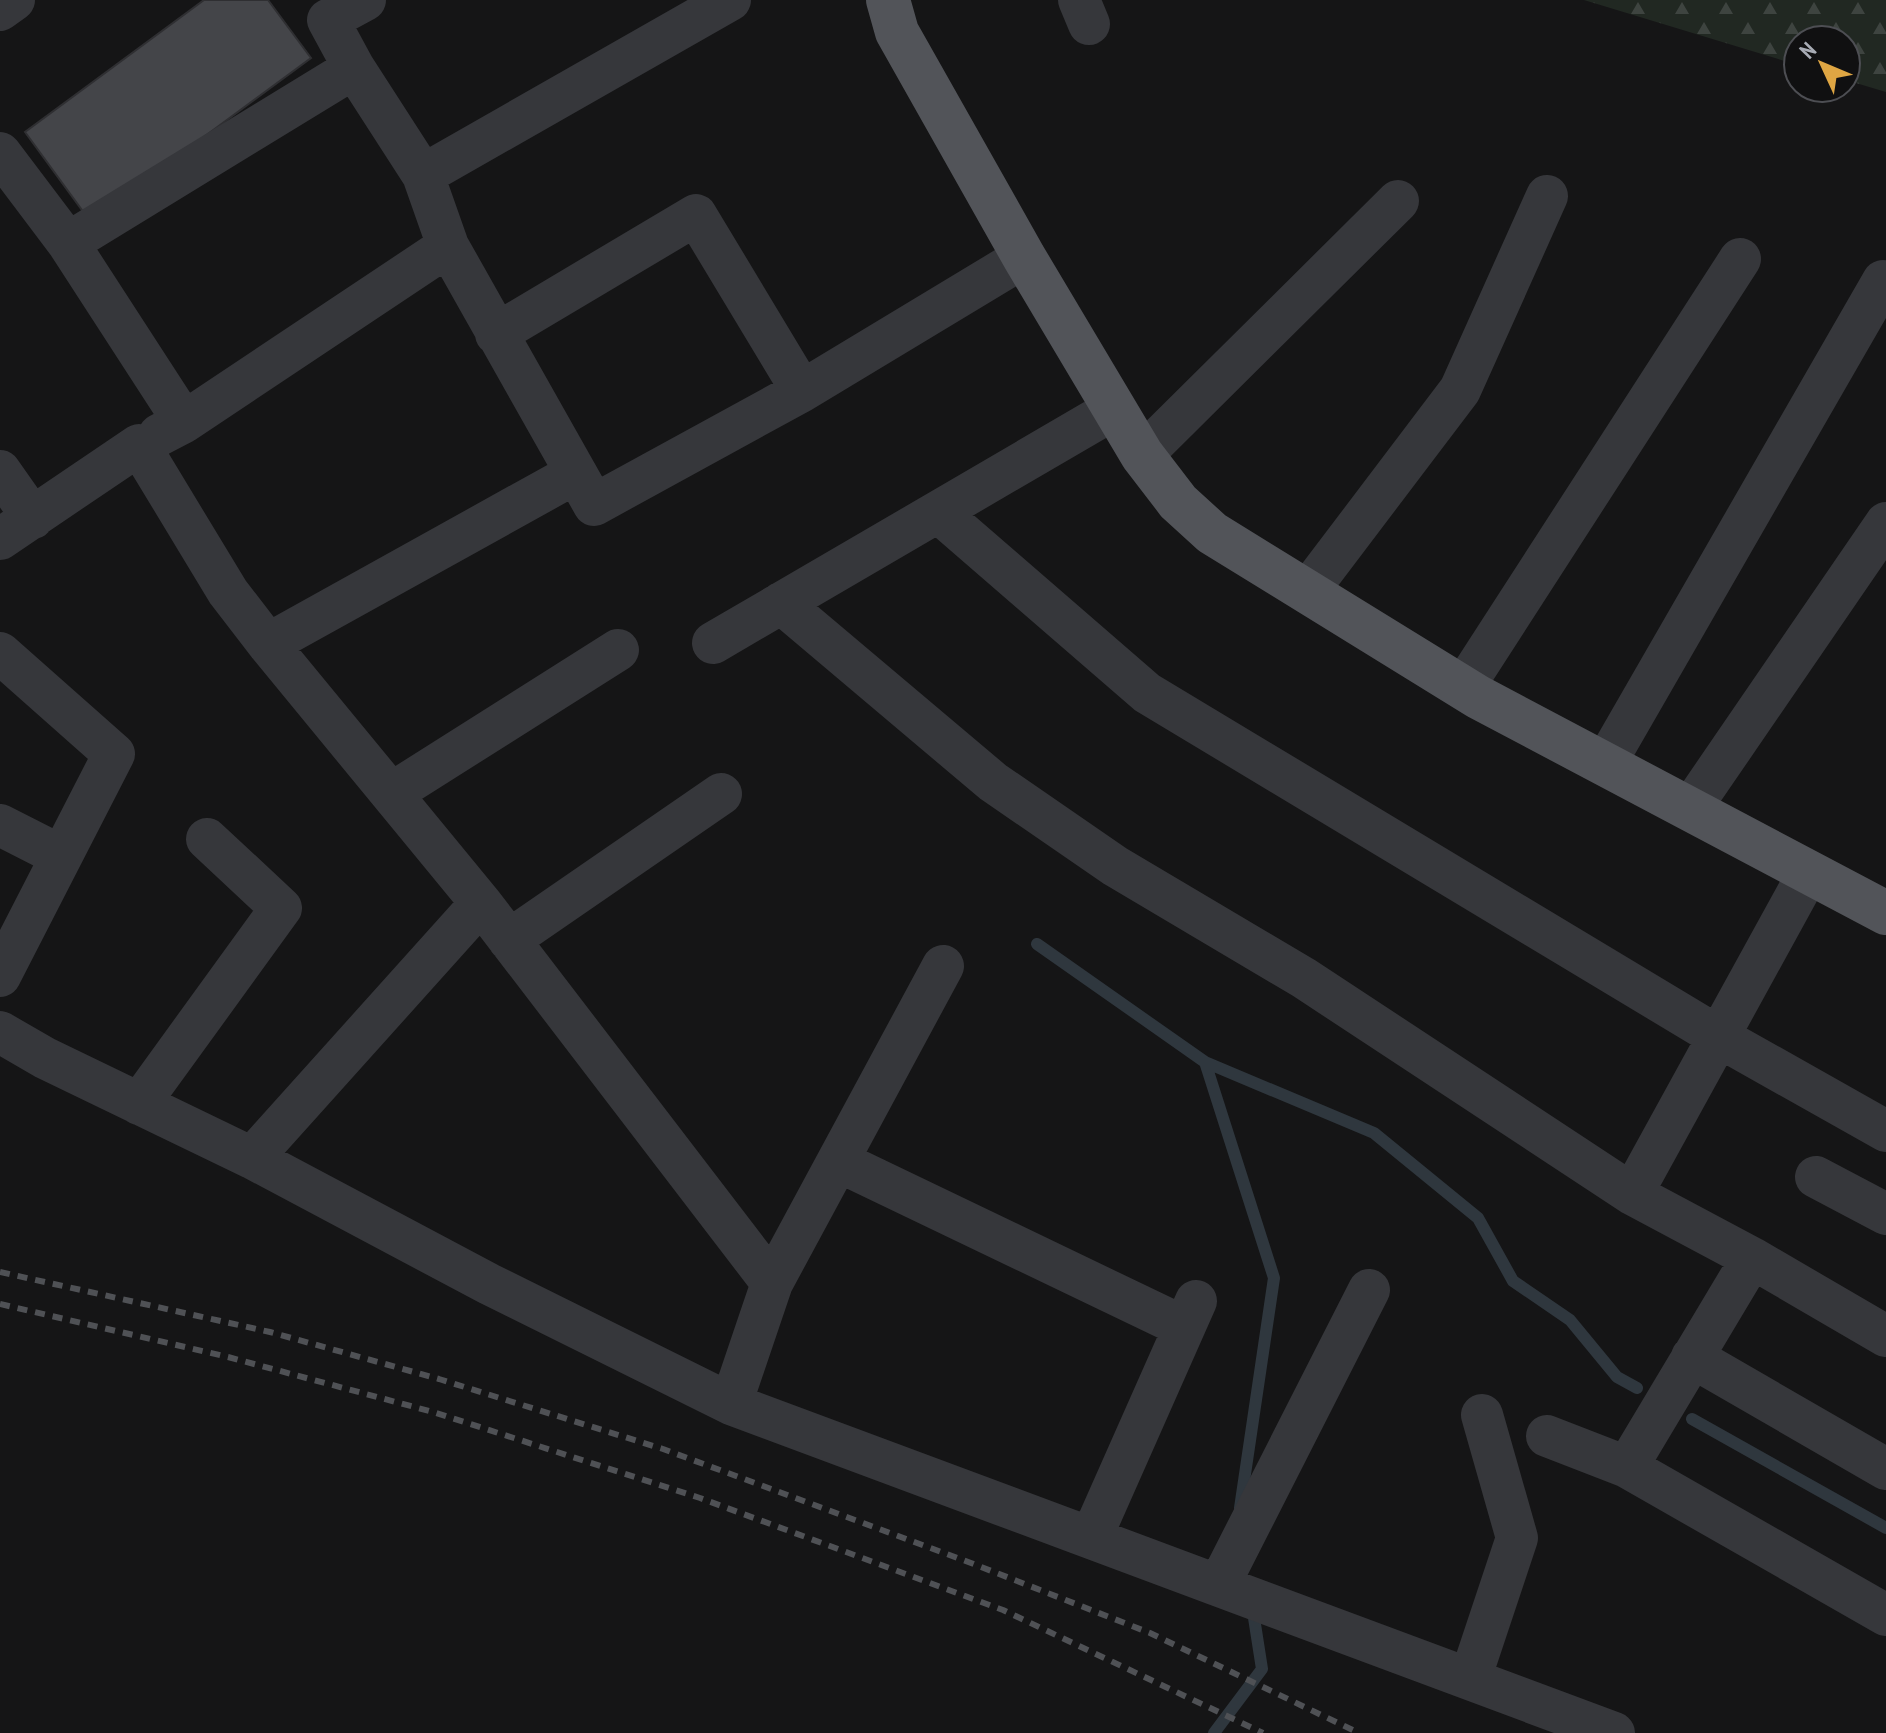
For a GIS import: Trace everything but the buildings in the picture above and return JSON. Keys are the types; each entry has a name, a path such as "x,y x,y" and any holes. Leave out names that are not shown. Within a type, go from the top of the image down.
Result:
{"main road":[{"path":"888,0 897,32 1024,257 1142,455 1178,502 1212,533 1463,688 1886,913"}],"street":[{"path":"0,10 14,0"},
{"path":"365,0 328,20 354,68 423,175 448,246 594,505 802,391 1024,257"},
{"path":"423,175 730,0"},
{"path":"68,243 354,68"},
{"path":"6,176 68,243 184,422"},
{"path":"1307,592 1460,390 1547,196"},
{"path":"1142,455 1398,201"},
{"path":"496,334 696,215 802,391"},
{"path":"0,471 16,528 139,445 184,422 448,246"},
{"path":"1463,688 1740,259"},
{"path":"1605,764 1883,281"},
{"path":"713,643 1114,409"},
{"path":"139,445 228,592 481,903 772,1283"},
{"path":"268,644 576,473"},
{"path":"938,512 1147,693 1719,1037 1886,1131"},
{"path":"1690,809 1886,523"},
{"path":"781,603 993,782 1115,866 1304,978 1632,1194 1752,1258 1886,1336"},
{"path":"392,793 618,650"},
{"path":"0,653 114,754 0,976"},
{"path":"509,940 721,794"},
{"path":"0,825 61,856"},
{"path":"139,1104 281,908 207,839"},
{"path":"1632,1194 1809,872"},
{"path":"252,1158 481,903"},
{"path":"731,1404 772,1283 943,966"},
{"path":"0,1032 45,1058 252,1158 489,1284 731,1404 1614,1733"},
{"path":"838,1161 1190,1314 1091,1538"},
{"path":"1816,1177 1886,1214"},
{"path":"1627,1467 1752,1258"},
{"path":"1219,1585 1369,1290"},
{"path":"1692,1357 1886,1469"},
{"path":"1470,1679 1517,1538 1482,1415"},
{"path":"1547,1436 1627,1467 1886,1615"}],"green space":[{"path":"1584,0 1886,0 1886,92 1862,85 1862,24 1782,24 1782,60"}],"waterway":[{"path":"1037,944 1205,1062 1374,1133 1478,1218 1513,1281 1570,1320 1617,1377 1637,1388"},
{"path":"1205,1062 1274,1278 1240,1508"},
{"path":"1692,1419 1886,1528"},
{"path":"1214,1733 1262,1669 1252,1605"}],"railway":[{"path":"0,1272 270,1332 439,1379 663,1449 1150,1633 1359,1733"},
{"path":"0,1304 228,1357 433,1412 700,1498 1003,1610 1263,1733"}]}
